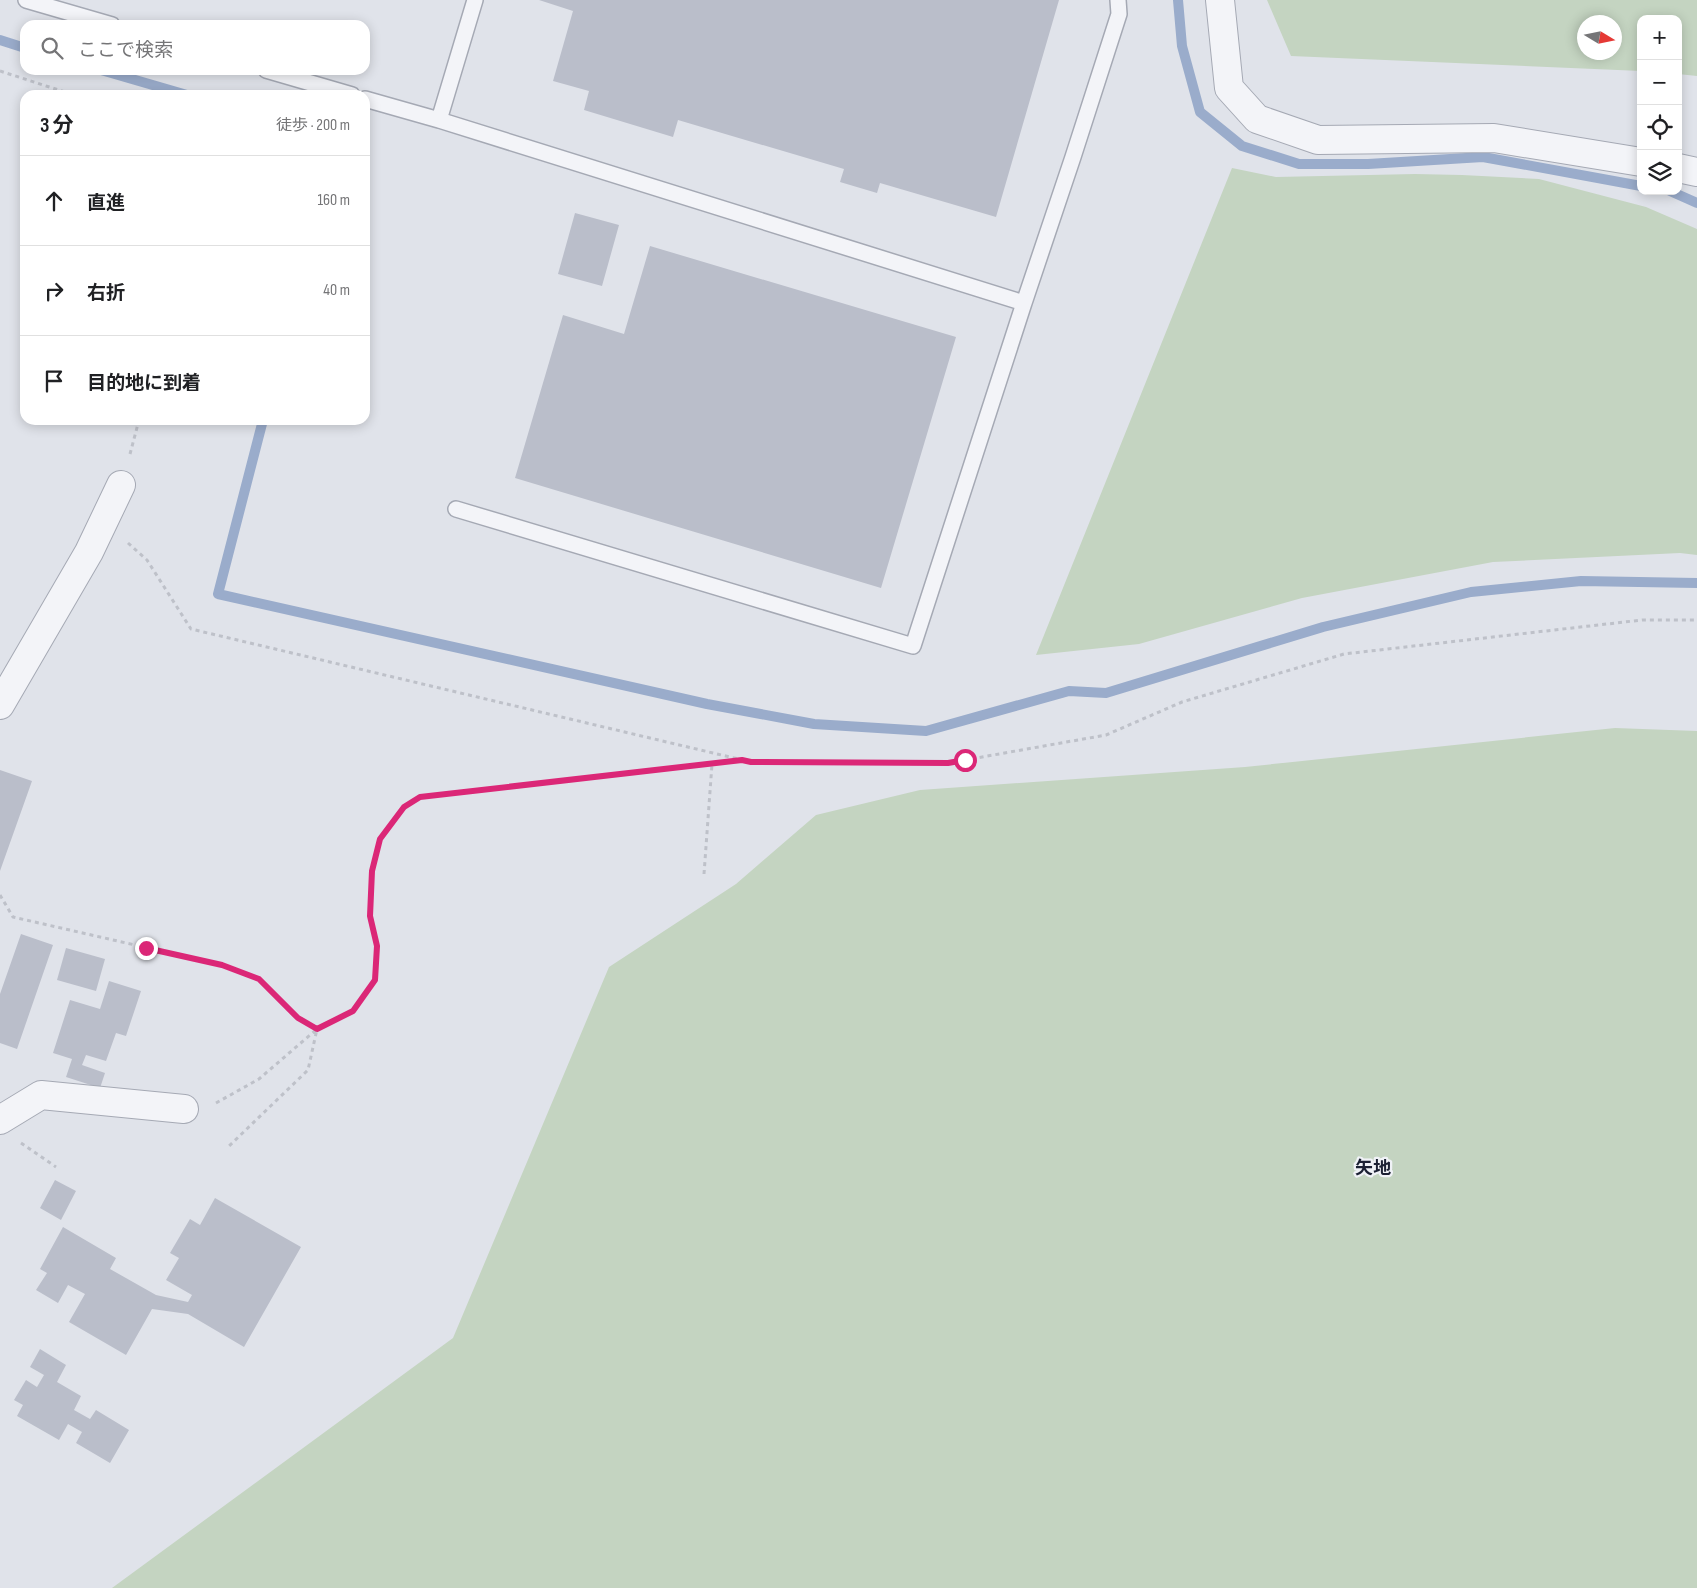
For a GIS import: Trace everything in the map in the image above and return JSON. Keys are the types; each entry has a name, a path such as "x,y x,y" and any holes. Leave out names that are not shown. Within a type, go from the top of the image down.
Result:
{"street":[{"path":"1220,0 1229,88 1257,119 1318,140 1494,138 1637,161"},
{"path":"1682,169 1697,172"},
{"path":"0,705 89,552 121,485"},
{"path":"8,1130 42,1095 184,1109"}],"lane":[{"path":"26,0 95,20"},
{"path":"439,120 475,0"},
{"path":"456,509 913,646 1024,303 1074,157 1119,14 1118,0"},
{"path":"283,75 335,90"},
{"path":"370,100 439,120 1024,303"}],"path":[{"path":"0,71 59,90"},
{"path":"122,539 148,560 191,629 751,762 948,763 1106,735 1182,702 1344,654 1642,620 1697,620"},
{"path":"184,1109 208,1107 260,1079 317,1029 353,1011 375,980 377,946 370,916 372,871 380,839 404,807 420,797 742,760"},
{"path":"704,874 712,764"},
{"path":"0,895 13,917 222,965 259,979 298,1018 317,1029"},
{"path":"227,1148 308,1070 317,1029"},
{"path":"8,1130 56,1167"}],"green space":[{"path":"1267,0 1697,0 1697,76 1682,74 1682,15 1637,15 1637,71 1291,56"},
{"path":"1232,168 1276,177 1415,174 1539,179 1646,207 1697,229 1697,555 1680,553 1493,562 1302,598 1139,644 1036,655"},
{"path":"1615,728 1697,731 1697,1588 112,1588 453,1338 609,967 736,884 816,815 920,790 1245,767"}],"building":[{"path":"539,0 1059,0 996,217 880,183 877,193 840,182 844,169 678,120 673,137 584,110 589,91 553,81 573,11"},
{"path":"575,213 619,225 602,286 558,274"},
{"path":"650,246 956,337 881,588 515,478 563,315 624,334"},
{"path":"0,770 32,781 0,871"},
{"path":"21,934 53,945 17,1049 0,1043 0,994"},
{"path":"66,948 105,959 96,991 57,980"},
{"path":"109,981 141,991 126,1036 116,1033 106,1061 86,1055 82,1065 105,1073 100,1088 66,1077 72,1059 53,1053 70,1000 100,1009"},
{"path":"55,1180 76,1191 61,1220 40,1208"},
{"path":"215,1198 301,1247 244,1347 188,1314 152,1309 126,1355 69,1322 85,1294 68,1285 58,1303 36,1290 47,1273 40,1269 63,1227 116,1258 110,1269 156,1295 188,1302 192,1295 166,1280 179,1258 170,1253 190,1219 200,1225"},
{"path":"40,1349 66,1365 57,1382 81,1396 74,1410 90,1419 96,1410 129,1430 110,1463 76,1443 82,1432 68,1424 59,1440 17,1416 23,1405 14,1400 26,1380 37,1387 44,1375 30,1367"}],"waterway":[{"path":"1178,0 1182,46 1200,112 1242,146 1299,164 1368,164 1483,157 1637,185"},
{"path":"0,40 20,46"},
{"path":"118,75 170,90"},
{"path":"1679,195 1697,203"},
{"path":"262,425 218,594 707,704 814,724 926,731 1069,691 1106,693 1323,627 1471,592 1581,581 1697,583"}],"district":[{"name":"矢地","path":"1373,1168"}],"route":[{"path":"146,948 222,965 259,979 298,1018 317,1029 353,1011 375,980 377,946 370,916 372,871 380,839 404,807 420,797 742,760 751,762 948,763 965,760"}]}
